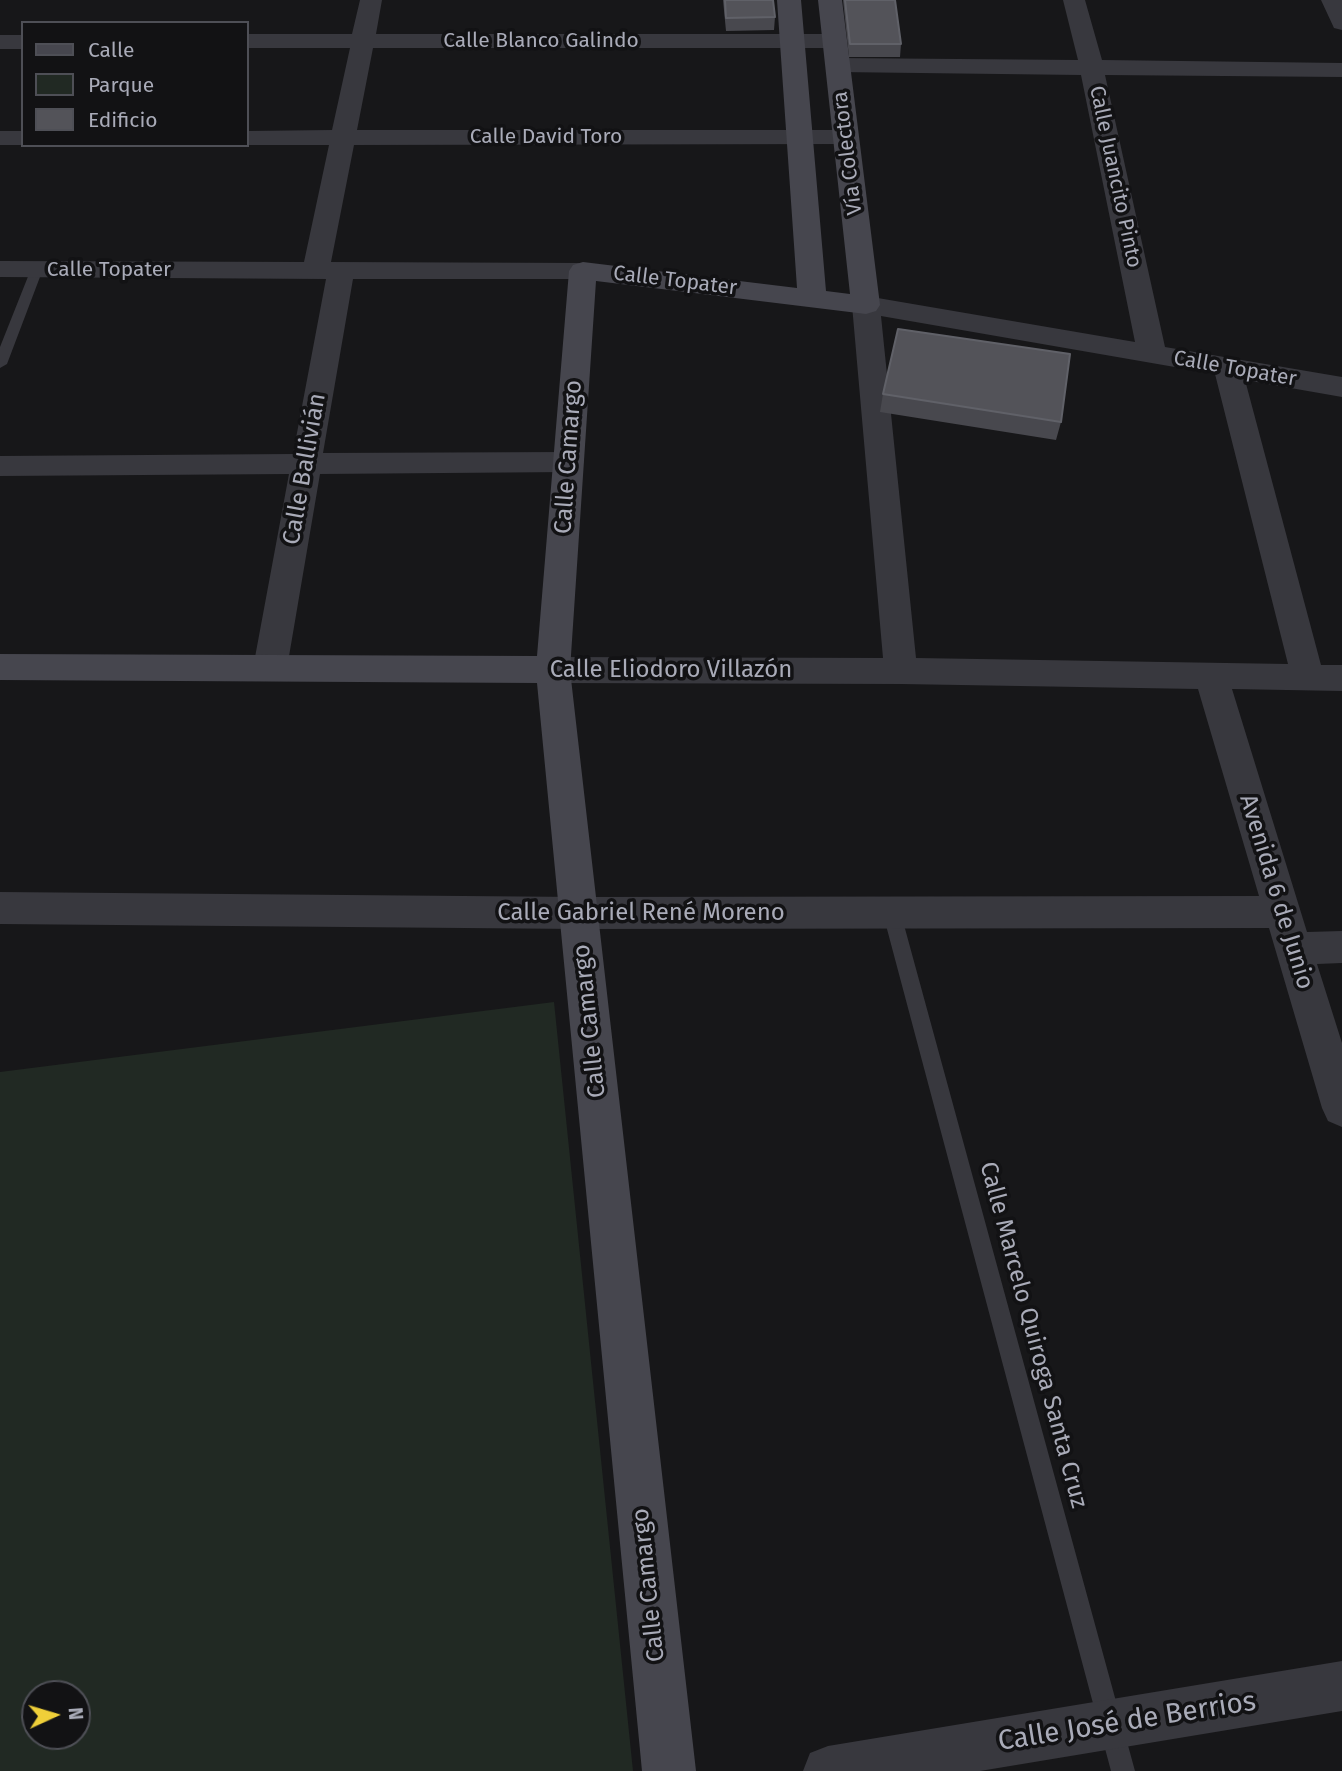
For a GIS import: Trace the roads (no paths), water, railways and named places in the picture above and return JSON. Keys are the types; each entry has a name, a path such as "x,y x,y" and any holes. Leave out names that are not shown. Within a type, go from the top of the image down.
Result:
{"main road":[{"name":"Vía Colectora","path":"789,0 812,297"},
{"name":"Vía Colectora","path":"830,0 866,305"},
{"name":"Calle Topater","path":"583,271 866,305"},
{"name":"Calle Camargo","path":"583,271 553,670 669,1771"},
{"name":"Calle Eliodoro Villazón","path":"0,667 553,670"}],"street":[{"name":"Calle Ballivián","path":"270,668 306,463 343,138 371,0"},
{"name":"Calle Juancito Pinto","path":"1074,0 1092,68 1152,354"},
{"path":"1332,0 1342,23"},
{"name":"Calle Blanco Galindo","path":"248,41 793,41 836,53 1092,68 1342,71"},
{"path":"0,42 21,42"},
{"name":"Calle David Toro","path":"248,138 846,137"},
{"path":"0,138 21,138"},
{"name":"Calle Topater","path":"0,269 583,271"},
{"path":"866,305 901,671"},
{"name":"Calle Topater","path":"866,305 1342,387"},
{"path":"1227,367 1333,680"},
{"path":"0,466 569,462"},
{"name":"Calle Eliodoro Villazón","path":"553,670 901,671 1333,680"},
{"name":"Avenida 6 de Junio","path":"1211,676 1342,1108"},
{"name":"Calle Gabriel René Moreno","path":"0,908 892,914 1281,912"},
{"path":"1293,949 1342,947"},
{"name":"Calle José de Berrios","path":"828,1771 1342,1686"}],"lane":[{"path":"0,363 37,270"},
{"name":"Calle Marcelo Quiroga Santa Cruz","path":"892,914 1123,1771"}]}
